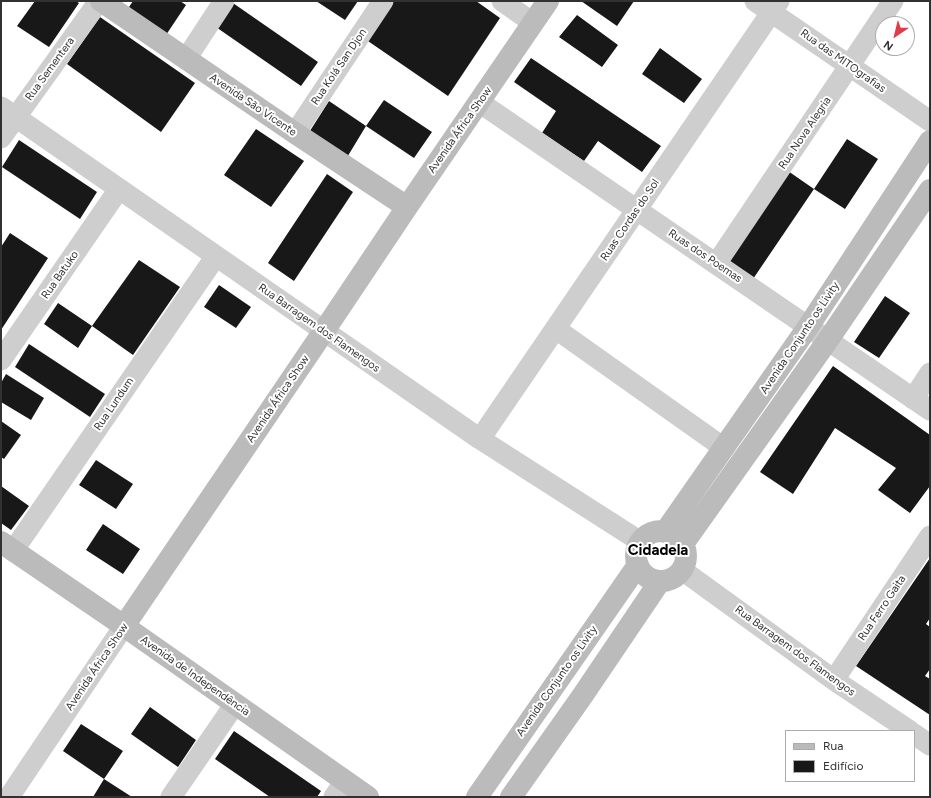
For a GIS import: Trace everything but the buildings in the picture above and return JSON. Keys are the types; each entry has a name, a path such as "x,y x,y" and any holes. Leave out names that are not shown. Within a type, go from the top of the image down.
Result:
{"street":[{"name":"Avenida São Vicente","path":"100,1 407,207"},
{"name":"Rua Sementera","path":"1,138 8,112 100,1"},
{"path":"186,59 224,1"},
{"name":"Rua Kolá San Djon","path":"295,133 383,1"},
{"path":"502,1 533,22"},
{"name":"Avenida África Show","path":"9,797 407,207 548,1"},
{"name":"Rua Nova Alegria","path":"716,264 893,1"},
{"name":"Rua das MITOgrafias","path":"768,5 850,66 930,122"},
{"name":"Ruas Cordas do Sol","path":"480,439 637,210 768,5"},
{"name":"Ruas dos Poemas","path":"480,102 930,410"},
{"name":"Rua Barragem dos Flamengos","path":"8,112 480,439 640,542"},
{"name":"Avenida Conjunto os Livity","path":"665,532 808,327 930,141"},
{"name":"Rua Batuko","path":"1,360 119,189"},
{"name":"Avenida Conjunto os Livity","path":"683,544 828,340 930,190"},
{"name":"Rua Lundum","path":"7,547 216,256"},
{"path":"556,329 724,448"},
{"path":"913,399 930,373"},
{"path":"665,532 674,535 683,544 686,551 686,559 682,570 672,578 660,581 649,578 642,572 638,565 636,553 640,542 651,534 665,532"},
{"name":"Rua Ferro Gaita","path":"834,680 930,536"},
{"name":"Avenida de Independência","path":"7,547 124,626 235,704 340,789 368,797"},
{"name":"Avenida Conjunto os Livity","path":"477,797 638,565"},
{"name":"Rua Barragem dos Flamengos","path":"682,570 834,680 909,730"},
{"path":"511,797 583,695 660,581"},
{"path":"171,797 235,704"},
{"path":"915,735 930,745"}],"district":[{"name":"Cidadela","path":"658,551"}]}
